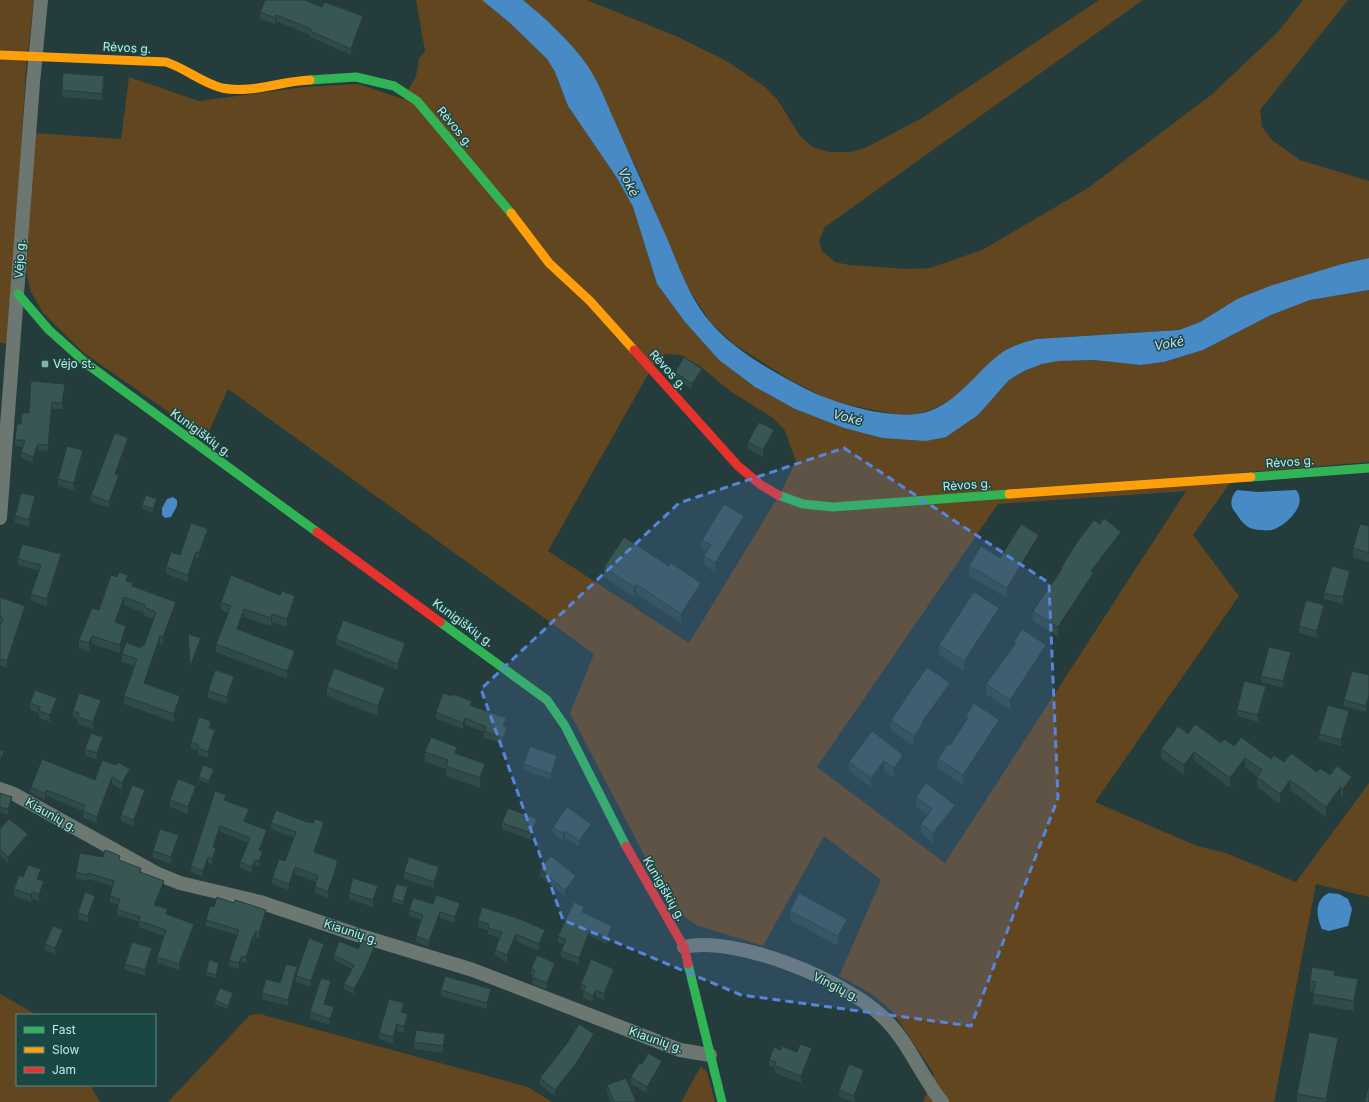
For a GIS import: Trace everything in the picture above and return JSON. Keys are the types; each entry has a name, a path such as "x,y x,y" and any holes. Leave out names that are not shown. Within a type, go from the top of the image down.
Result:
{"street":[{"name":"Vėjo g.","path":"0,518 41,0"},
{"name":"Rėvos g.","path":"0,55 36,55 166,62 181,67 213,85 234,90 304,80 356,77 394,86 417,101 524,228 549,263 590,301 738,466 765,490 786,500 810,506 832,506 1369,468"},
{"name":"Kunigiškių g.","path":"18,294 49,330 87,364 548,700 565,726 638,869 684,947 722,1102"},
{"name":"Kiaunių g.","path":"0,789 14,794 158,874 180,883 260,902 358,935 473,970 680,1050 710,1055"},
{"name":"Vingių g.","path":"684,947 708,945 749,952 831,981 858,997 885,1019 906,1044 942,1102"}],"highlighted area":[{"path":"844,448 1049,583 1058,798 971,1026 741,995 563,920 481,689 679,503"}],"shaded area":[{"path":"0,0 34,0 26,69 9,344 0,343"},
{"path":"416,0 482,0 510,23 547,59 555,72 568,106 617,178 633,207 657,284 685,322 719,360 755,387 795,409 844,428 882,438 978,415 1009,380 1024,371 1042,364 1058,361 1094,360 1141,365 1164,362 1203,350 1271,315 1310,300 1369,290 1369,462 1237,473 1193,535 1239,596 1095,802 1197,846 1226,853 1296,882 1369,783 1369,897 1316,884 1274,1102 923,1102 934,1074 892,1011 870,993 839,976 881,880 824,836 763,946 696,925 679,913 666,897 570,713 594,654 228,389 206,438 84,353 43,313 31,292 26,271 35,133 121,139 129,77 199,101 305,87 358,84 403,99 416,76 419,59 425,51","holes":["666,354 681,355 700,366 730,391 773,418 784,429 796,461 781,492 689,643 548,551 655,362","1186,491 945,863 817,767 998,504"]},
{"path":"523,0 587,0 678,37 725,60 765,87 777,99 800,136 813,147 830,152 852,152 867,147 922,118 1099,0 1143,0 825,227 819,241 822,251 835,262 849,265 908,269 930,268 982,250 1088,188 1211,95 1278,32 1303,0 1348,0 1260,110 1262,127 1272,140 1300,160 1369,181 1369,258 1342,264 1237,299 1200,322 1179,330 1036,339 1016,345 1004,351 954,398 931,410 917,414 899,415 834,402 792,381 735,345 711,323 686,285 637,169 585,62 564,37"},
{"path":"0,994 35,1014 16,1014 16,1086 91,1086 100,1102 0,1102"},
{"path":"260,1014 528,1087 552,1102 168,1102 250,1015"},
{"path":"701,1066 707,1072 715,1102 681,1102"}],"water":[{"name":"Vokė","path":"482,0 523,0 556,29 585,62 602,91 685,281 703,313 711,323 731,343 754,360 816,394 844,404 890,414 904,415 930,411 943,405 954,397 993,359 1004,351 1020,344 1036,339 1179,330 1200,322 1237,299 1270,286 1342,264 1369,258 1369,290 1310,300 1271,315 1203,350 1164,362 1141,365 1094,360 1058,361 1042,364 1024,371 1009,380 978,415 946,437 926,441 882,438 844,428 795,409 755,387 719,360 685,322 657,284 633,207 617,178 568,106 555,72 547,59 510,23"},
{"path":"1237,490 1258,492 1296,490 1300,502 1298,508 1289,520 1277,528 1272,530 1255,529 1246,525 1233,509 1231,504 1233,495"},
{"path":"173,497 177,500 177,506 171,517 165,518 162,515 162,508 167,499"},
{"path":"1329,893 1339,894 1348,899 1352,909 1348,926 1329,931 1322,929 1318,919 1318,909 1321,900"}],"building":[{"path":"265,0 305,0 322,7 324,2 363,16 351,49 310,31 311,29 276,15 275,18 260,12"},
{"path":"63,73 104,76 102,94 62,90"},
{"path":"684,357 702,369 692,384 675,372"},
{"path":"31,381 65,384 62,403 52,402 48,445 38,444 33,457 21,452 25,440 15,440 17,424 21,424 22,413 29,413"},
{"path":"759,422 774,430 763,450 748,442"},
{"path":"115,433 128,438 115,474 119,475 109,502 91,495"},
{"path":"67,446 83,450 74,483 58,479"},
{"path":"21,493 35,496 29,520 15,516"},
{"path":"146,495 157,499 153,509 142,505"},
{"path":"724,504 744,516 715,563 704,556 711,545 702,540"},
{"path":"1104,518 1121,532 1091,571 1094,572 1058,627 1033,611 1062,569 1061,568 1077,542 1094,520 1100,524"},
{"path":"191,523 208,529 199,553 196,552 188,575 166,567 171,552 180,555"},
{"path":"1021,524 1039,535 1007,588 969,566 981,546 1000,558"},
{"path":"1360,524 1369,526 1369,553 1353,548"},
{"path":"624,537 669,566 671,563 701,583 681,614 636,584 634,587 604,567"},
{"path":"22,544 61,554 47,599 31,594 41,565 18,559"},
{"path":"1332,566 1350,571 1343,597 1324,593"},
{"path":"119,572 128,575 126,581 133,583 132,586 176,602 163,637 160,636 144,683 180,696 174,714 124,696 137,659 122,654 126,642 141,648 142,645 144,646 156,612 144,607 145,605 124,597 115,622 126,626 120,645 92,636 89,643 79,640 92,608 99,610 111,575 117,577"},
{"path":"231,575 280,595 282,591 295,596 287,619 272,614 271,618 244,609 237,629 295,651 287,671 216,644 231,606 221,602"},
{"path":"974,592 999,608 964,661 939,645"},
{"path":"0,597 25,606 7,661 0,659 0,626 3,618 0,616"},
{"path":"1306,600 1324,605 1317,631 1299,626"},
{"path":"343,620 405,643 398,664 336,639"},
{"path":"1022,629 1046,645 1010,700 986,684 1016,643 1014,642"},
{"path":"188,634 201,638 190,667"},
{"path":"1269,647 1291,652 1283,681 1261,676"},
{"path":"927,667 950,683 922,722 923,723 914,736 891,720"},
{"path":"334,668 385,688 378,706 327,687"},
{"path":"215,670 234,676 227,697 208,691"},
{"path":"1352,671 1369,675 1369,695 1366,706 1344,700"},
{"path":"1244,681 1266,686 1258,715 1237,710"},
{"path":"35,690 57,698 50,715 39,711 40,707 30,703"},
{"path":"79,693 101,700 93,722 78,717 79,713 73,711"},
{"path":"443,693 452,696 453,694 472,701 470,705 506,718 503,726 507,727 503,738 484,731 486,727 465,718 463,723 436,712"},
{"path":"974,703 999,720 963,775 938,759 948,744 950,745 968,718 966,716"},
{"path":"1328,705 1349,711 1341,740 1319,734"},
{"path":"199,717 211,721 209,728 215,730 208,752 198,748 199,745 191,742"},
{"path":"1195,724 1221,743 1224,739 1234,746 1241,737 1271,759 1274,755 1284,762 1291,753 1317,772 1320,768 1330,775 1337,766 1352,777 1343,789 1341,787 1326,807 1290,780 1280,794 1257,777 1262,770 1245,758 1230,778 1194,752 1184,765 1161,749 1178,726 1188,734"},
{"path":"872,731 903,755 894,768 884,761 871,778 849,762"},
{"path":"91,733 103,737 97,753 85,749"},
{"path":"431,737 457,747 455,753 485,764 480,778 446,766 448,760 425,752"},
{"path":"530,746 557,756 551,774 524,764"},
{"path":"0,749 4,751 0,762"},
{"path":"42,759 95,780 102,760 116,765 118,762 130,769 122,783 112,777 97,817 83,811 85,805 46,790 45,794 31,787"},
{"path":"203,765 214,769 209,781 199,777"},
{"path":"178,779 196,786 188,807 170,800"},
{"path":"926,783 955,805 933,833 921,824 932,809 916,797"},
{"path":"132,785 145,790 134,820 121,815"},
{"path":"215,791 226,795 224,800 249,809 244,821 267,830 259,850 263,851 259,861 255,860 252,867 240,862 250,838 220,826 213,847 216,848 212,859 208,857 203,871 191,866"},
{"path":"0,793 12,797 8,809 0,807"},
{"path":"567,807 591,824 579,841 565,831 563,834 553,827"},
{"path":"508,808 537,819 531,833 502,823"},
{"path":"276,810 307,822 313,823 315,819 324,822 314,852 337,860 337,865 328,891 315,887 318,876 295,867 289,884 272,878 279,859 285,861 296,832 271,823"},
{"path":"9,819 28,834 8,857 0,850 0,829"},
{"path":"160,829 179,835 171,857 153,851"},
{"path":"105,850 120,856 119,860 141,868 140,872 164,881 154,905 168,909 166,914 194,924 179,964 157,957 166,930 139,921 140,917 117,909 120,899 110,896 114,881 88,873 87,875 76,872 80,853 103,857"},
{"path":"551,856 576,876 565,890 540,869"},
{"path":"409,857 439,867 434,882 404,872"},
{"path":"28,865 41,869 37,879 44,881 39,895 32,892 31,895 14,889 19,875 23,877"},
{"path":"353,878 378,886 373,900 349,893"},
{"path":"396,884 408,887 403,902 392,898"},
{"path":"85,892 95,896 88,916 78,913"},
{"path":"799,893 847,919 838,936 790,911"},
{"path":"436,895 460,903 455,917 440,912 429,941 416,936 423,915 409,910 413,898 433,904"},
{"path":"217,897 234,903 235,900 266,910 259,933 256,931 246,957 242,956 239,963 229,960 239,930 206,920 210,906 214,907"},
{"path":"574,902 584,907 582,912 612,926 607,938 590,930 579,958 561,951 566,940 558,936"},
{"path":"482,907 520,919 545,930 539,944 516,934 507,955 495,950 502,932 488,928 489,924 478,921"},
{"path":"53,926 63,930 55,948 45,944"},
{"path":"309,938 324,944 311,981 296,976"},
{"path":"362,940 375,945 365,969 354,989 344,984 354,965 334,955 339,941 358,949"},
{"path":"132,942 152,948 145,970 125,964"},
{"path":"537,955 555,963 547,983 532,977 535,970 531,969"},
{"path":"591,959 614,969 604,994 596,990 593,996 583,991 586,986 581,984"},
{"path":"209,960 219,963 216,975 206,972"},
{"path":"286,964 297,967 288,1000 262,993 266,979 280,983"},
{"path":"1312,967 1335,971 1334,975 1358,979 1354,1001 1313,994 1316,982 1310,981"},
{"path":"445,976 491,989 487,1003 441,990"},
{"path":"321,978 331,981 324,1004 334,1007 330,1019 310,1012"},
{"path":"220,988 233,993 228,1006 215,1000"},
{"path":"389,999 404,1003 401,1012 408,1014 404,1027 397,1024 393,1037 379,1033"},
{"path":"579,1024 594,1034 577,1062 555,1090 540,1078 568,1042"},
{"path":"416,1030 445,1034 443,1046 414,1042"},
{"path":"1309,1032 1338,1038 1326,1099 1297,1094"},
{"path":"800,1044 812,1048 801,1076 775,1066 776,1062 769,1060 774,1047 781,1050 782,1046 797,1052"},
{"path":"648,1053 662,1061 647,1087 631,1077 639,1063 642,1064"},
{"path":"849,1064 864,1070 854,1096 839,1090"},
{"path":"626,1078 636,1101 614,1102 607,1085"},
{"path":"1369,1084 1369,1102 1365,1102"}],"traffic: fast":[{"path":"310,80 356,77 394,86 417,101 511,213"},
{"path":"18,294 49,330 87,364 317,532"},
{"path":"1251,477 1369,468"},
{"path":"778,495 803,504 833,507 1009,494"},
{"path":"440,622 547,700 565,726 626,846"},
{"path":"688,964 722,1102"}],"traffic: slow":[{"path":"0,55 166,62 215,86 233,89 255,88 310,80"},
{"path":"511,213 549,263 590,301 634,350"},
{"path":"1009,494 1251,477"}],"traffic: jam":[{"path":"634,350 738,466 761,485 778,495"},
{"path":"317,532 440,622"},
{"path":"626,846 684,947 688,964"}],"place":[{"name":"Vėjo st.","path":"45,364"}]}
